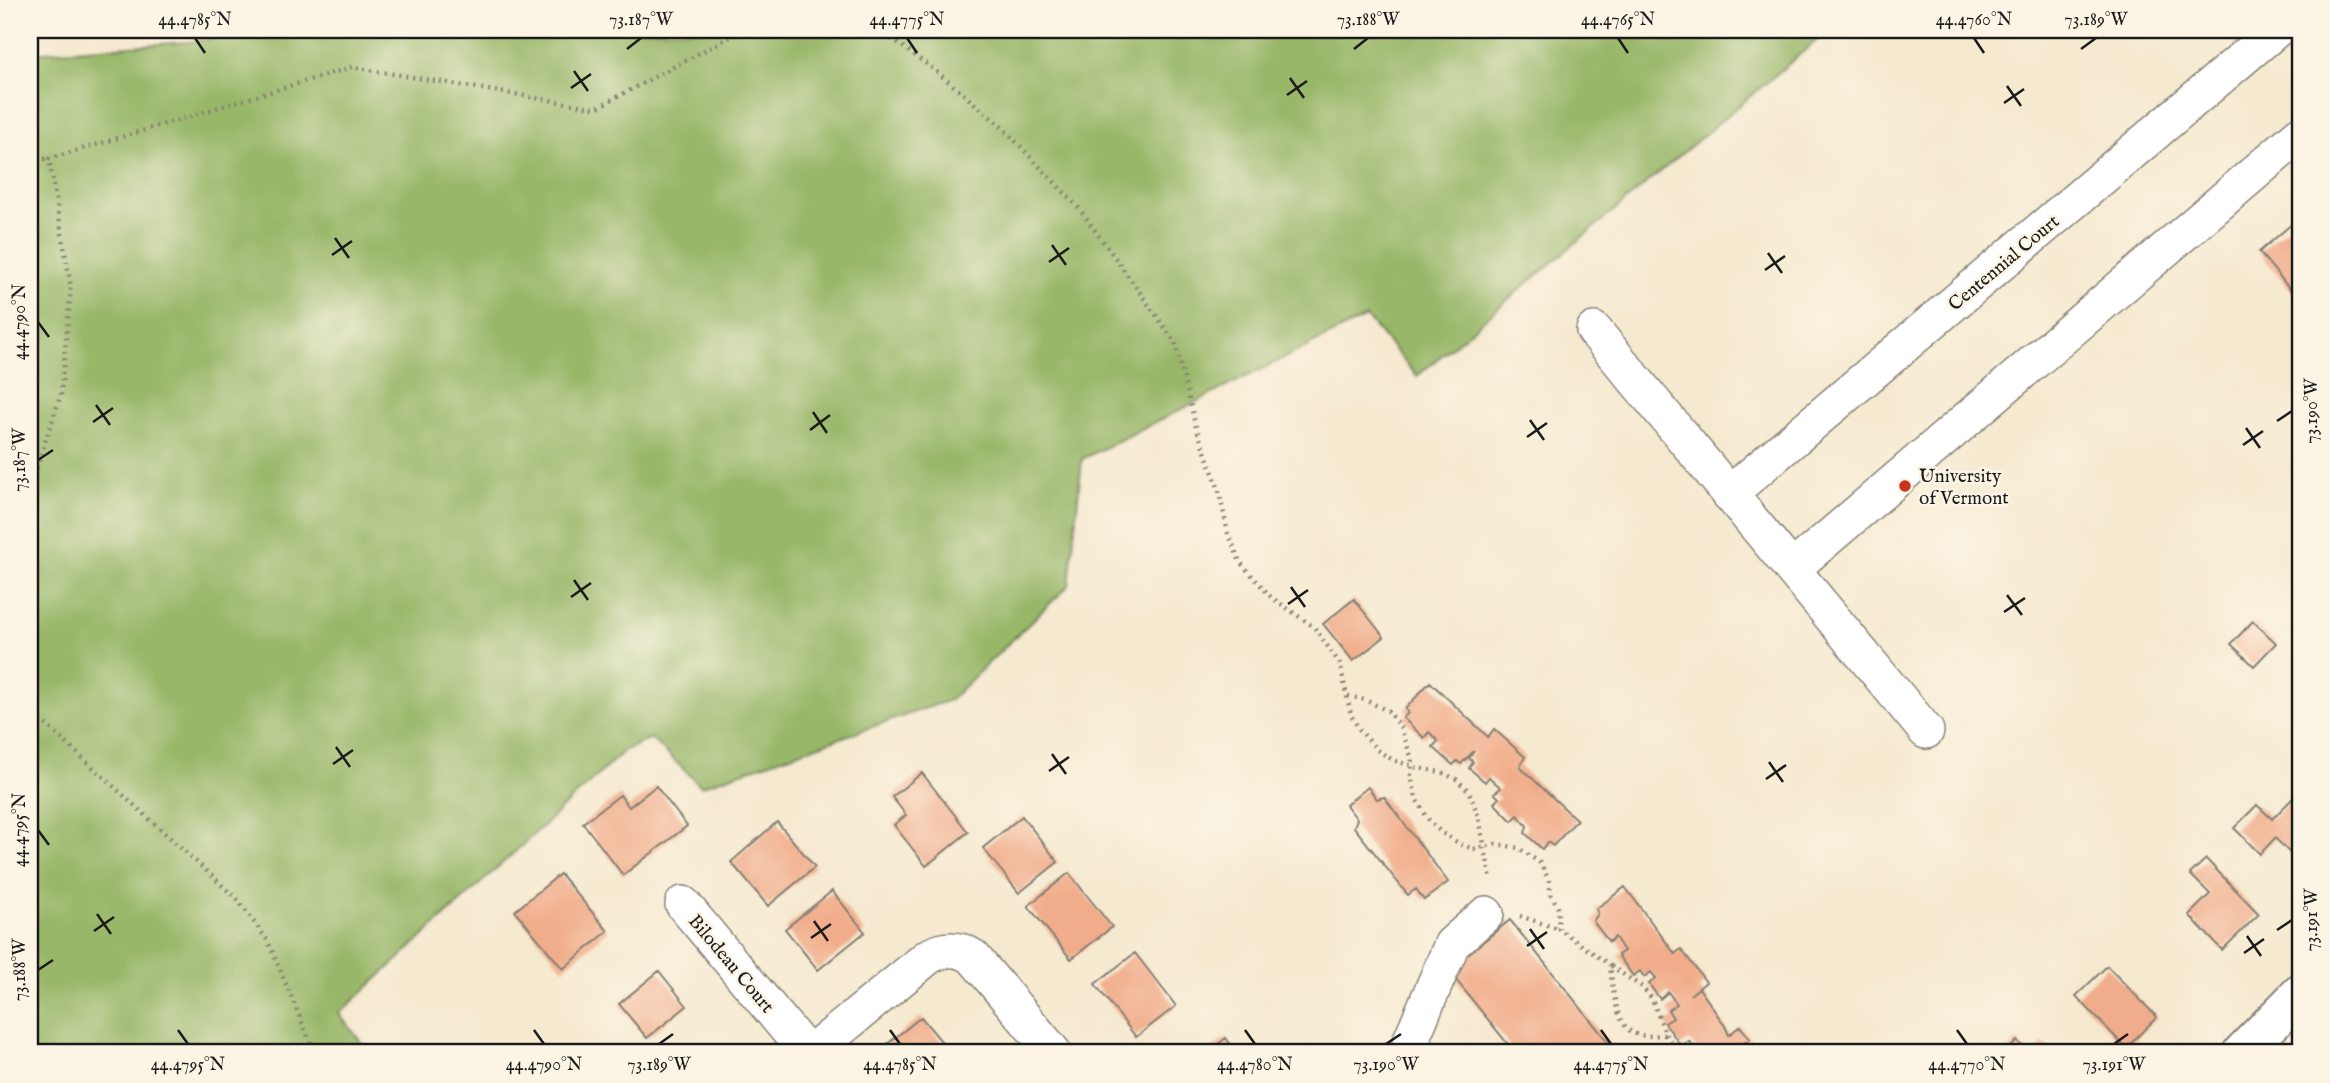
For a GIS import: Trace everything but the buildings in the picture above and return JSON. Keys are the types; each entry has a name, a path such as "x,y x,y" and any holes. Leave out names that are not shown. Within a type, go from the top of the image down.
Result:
{"main road":[{"path":"2242,1053 2300,994"}],"street":[{"name":"Centennial Court","path":"1729,494 2276,30"},
{"path":"1792,569 2300,134"},
{"path":"1594,330 1926,731"},
{"path":"1419,1053 1409,1042 1452,944 1497,903"},
{"name":"Bilodeau Court","path":"683,904 809,1053"},
{"path":"809,1053 928,957 951,949 973,957 1054,1053"}],"path":[{"path":"30,158 49,159 352,67 596,108 743,30"},
{"path":"880,30 936,71 1002,127 1078,207 1175,342 1196,427 1219,487 1228,533 1240,562 1271,597 1314,627 1340,664 1351,715 1359,729 1377,750 1393,760 1449,775 1469,791 1479,817 1497,903 1520,916 1559,929 1642,987 1652,999 1666,1035 1679,1053"},
{"path":"30,488 61,394 71,287 49,159"},
{"path":"1348,696 1365,700 1388,711 1400,726 1406,739 1416,799 1430,822 1442,833 1474,849 1496,844 1519,848 1540,863 1558,908 1559,929"},
{"path":"30,710 237,900 268,941 315,1053"},
{"path":"1610,965 1616,1003 1623,1025 1633,1033 1645,1036 1666,1035"}],"green space":[{"path":"279,30 1829,30 1417,376 1366,317 1082,459 1069,585 950,700 701,786 651,738 625,750 339,1014 370,1053 30,1053 30,53 187,42"}],"place":[{"name":"University of Vermont","path":"1905,486"}]}
